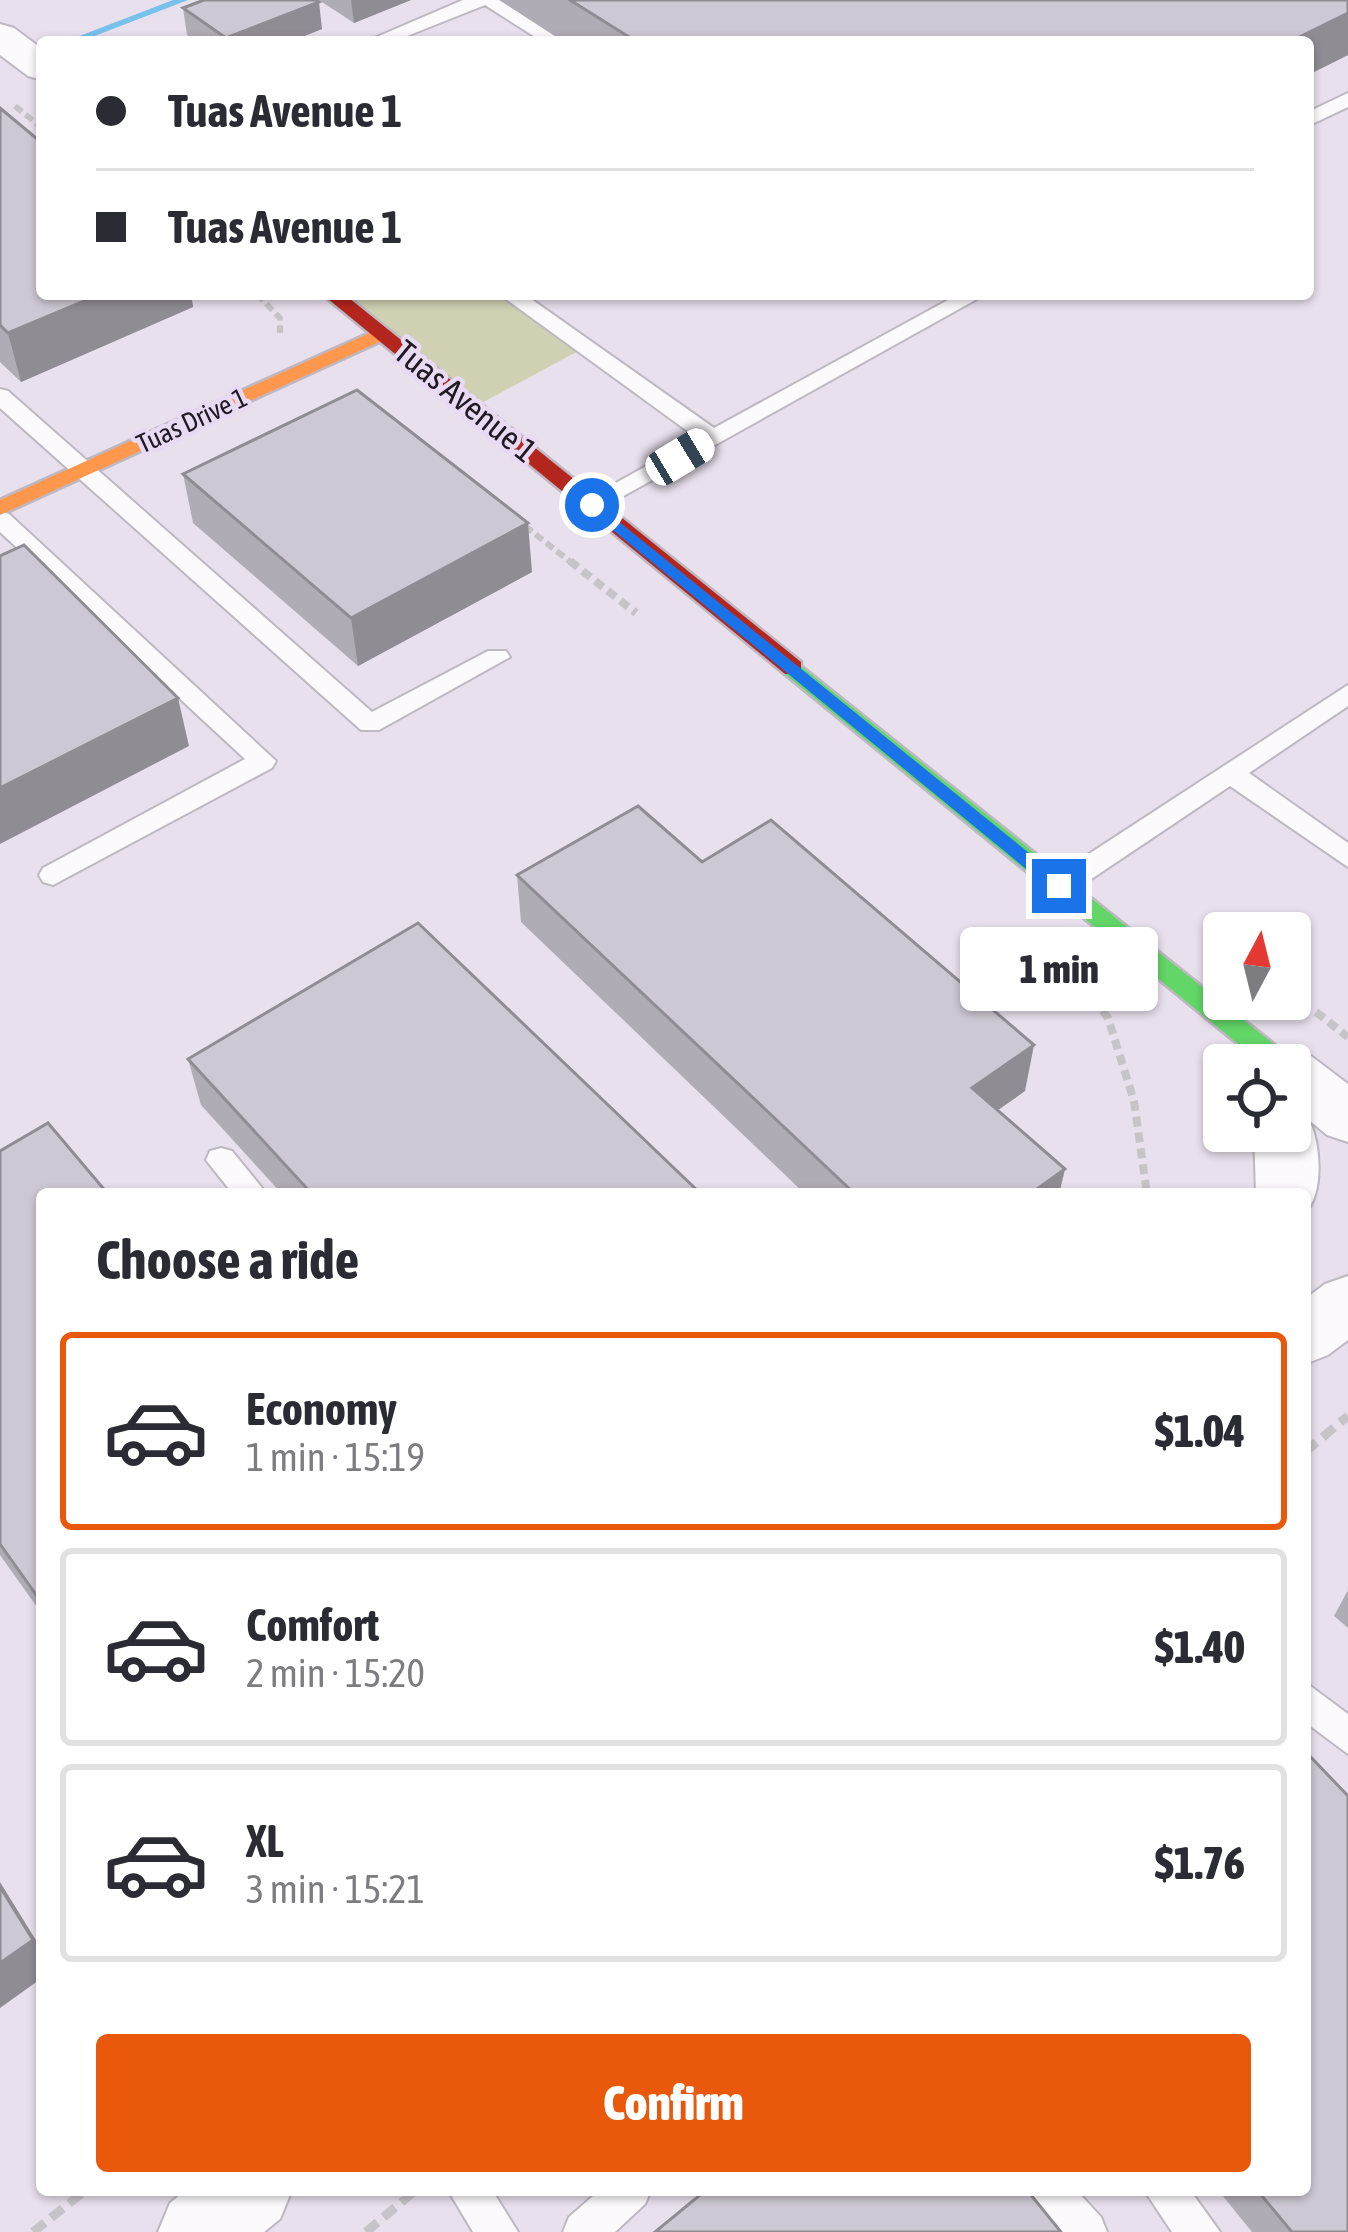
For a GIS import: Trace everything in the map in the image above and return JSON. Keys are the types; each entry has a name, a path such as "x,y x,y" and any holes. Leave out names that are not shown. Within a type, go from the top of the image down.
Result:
{"street":[{"path":"0,36 36,63"},
{"name":"Tuas Avenue 1","path":"340,300 1253,1044"},
{"name":"Tuas Drive 1","path":"0,508 383,333"},
{"name":"Tuas Avenue 1","path":"1311,1090 1348,1118"},
{"path":"1285,1152 1287,1188"},
{"path":"1311,1331 1348,1303"},
{"path":"199,2232 244,2196"}],"lane":[{"path":"390,36 480,0"},
{"path":"491,0 547,36"},
{"path":"1314,116 1348,99"},
{"path":"518,300 712,438"},
{"path":"592,505 953,300"},
{"path":"0,396 370,724 497,657"},
{"path":"0,519 262,761 53,875"},
{"path":"1059,886 1348,694"},
{"path":"1228,772 1348,857"},
{"path":"220,1160 246,1188"},
{"path":"1311,1704 1348,1737"},
{"path":"472,2196 497,2232"},
{"path":"584,2232 624,2196"},
{"path":"1054,2196 1087,2232"},
{"path":"1168,2196 1199,2232"}],"path":[{"path":"0,94 36,123"},
{"path":"263,300 280,318 280,334"},
{"path":"518,520 647,622"},
{"path":"1066,962 1108,1018 1134,1101 1147,1188"},
{"path":"1311,1448 1348,1417"},
{"path":"33,2232 78,2196"},
{"path":"366,2232 409,2196"}],"green space":[{"path":"346,300 513,300 582,349 476,406"}],"building":[{"path":"204,0 319,2 231,36 223,36 183,8"},
{"path":"570,0 1348,0 1348,13 1301,36 627,36"},
{"path":"0,108 36,138 36,300 87,300 8,333 0,325"},
{"path":"357,390 528,523 351,618 183,474"},
{"path":"24,545 178,698 0,788 0,556"},
{"path":"638,806 702,862 771,820 1034,1045 972,1088 1065,1169 1038,1188 849,1188 517,875"},
{"path":"418,923 695,1188 306,1188 188,1059"},
{"path":"48,1123 103,1188 36,1188 36,1595 0,1544 0,1151"},
{"path":"1311,1757 1348,1796 1348,2232 1292,2232 1262,2196 1311,2196"},
{"path":"0,1887 33,1940 0,1963"},
{"path":"699,2196 1032,2196 1061,2232 655,2232"}],"waterway":[{"path":"85,36 183,0"}],"traffic: fast":[{"path":"793,668 1256,1044"}],"traffic: slow":[{"path":"0,508 383,333"}],"traffic: jam":[{"path":"339,300 793,668"}],"route":[{"path":"592,505 1059,886"}]}
